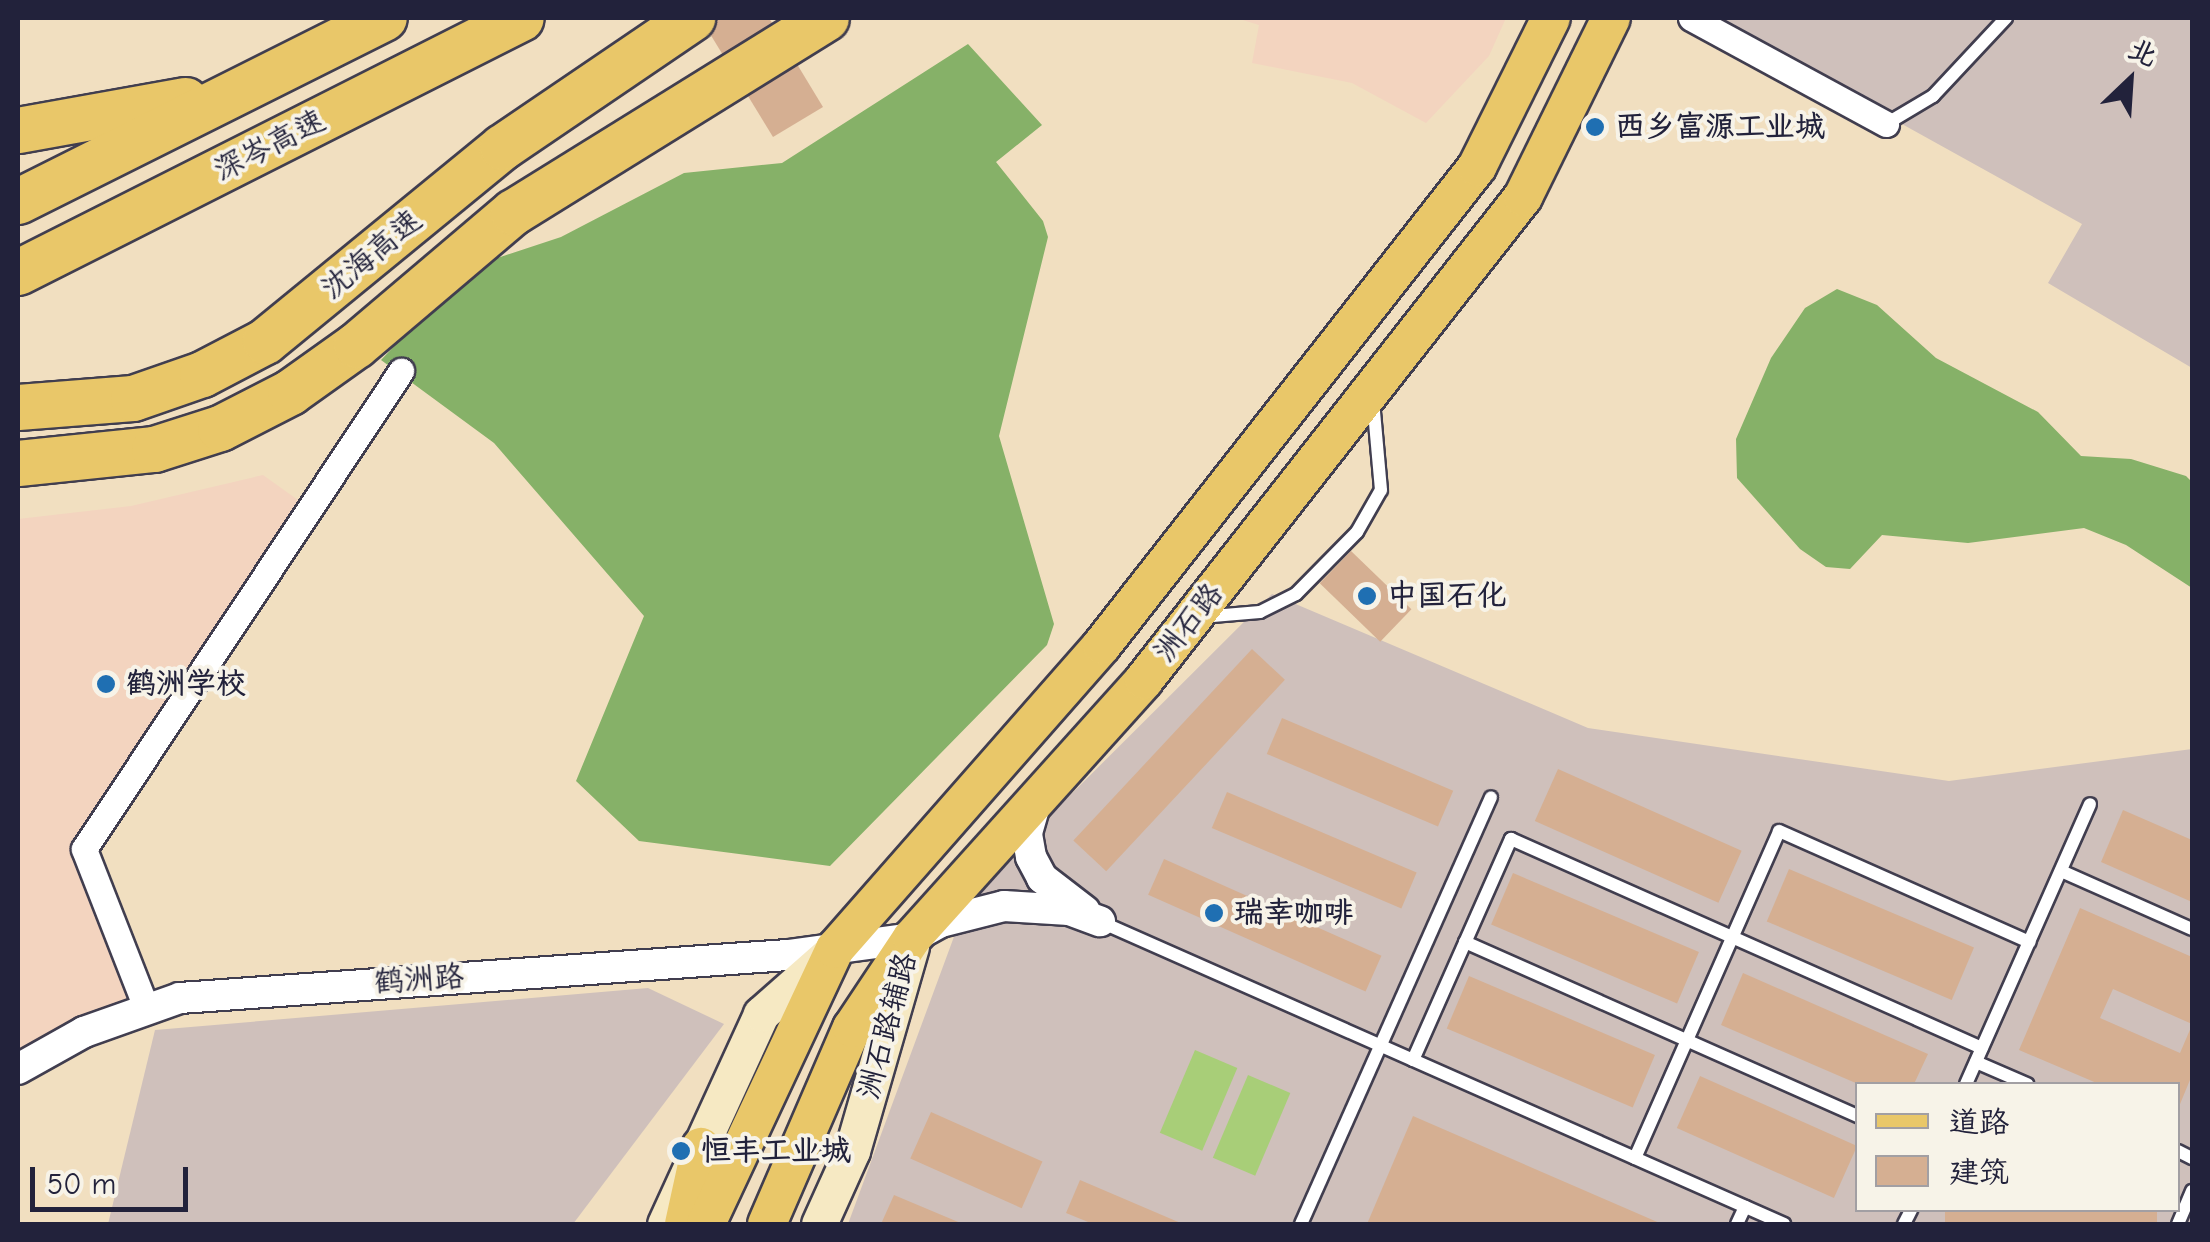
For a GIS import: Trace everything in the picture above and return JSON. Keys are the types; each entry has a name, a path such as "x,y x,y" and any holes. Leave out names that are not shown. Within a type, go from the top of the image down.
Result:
{"highway":[{"path":"18,181 206,96 362,18"},
{"path":"18,202 384,18"},
{"name":"深岑高速","path":"18,272 521,18"},
{"name":"沈海高速","path":"18,408 132,398 202,374 264,341 530,126 692,18"},
{"path":"18,464 154,449 220,428 290,392 356,345 512,212 826,18"},
{"path":"18,130 206,96"}],"main road":[{"name":"洲石路","path":"706,1224 835,949 1102,645 1476,168 1551,18"},
{"name":"洲石路","path":"767,1224 852,1028 912,938 1194,617 1523,197 1611,18"},
{"name":"洲石路辅路","path":"819,1224 852,1151 912,938"},
{"path":"665,1224 761,1014 835,949"},
{"path":"684,1224 701,1147"}],"street":[{"path":"1691,18 1886,124"},
{"path":"147,1010 84,849 401,371"},
{"path":"1041,790 1026,834 1031,857 1042,878 1100,921"},
{"name":"鹤洲路","path":"18,1069 84,1032 180,998 835,949 912,938 956,917 1004,906 1069,910 1100,921"}],"lane":[{"path":"1886,124 1933,96 2006,18"},
{"path":"1194,617 1260,612 1296,594 1357,532 1380,490 1375,387"},
{"path":"1301,1224 1490,797"},
{"path":"1967,1082 2090,804"},
{"path":"1634,1158 1780,832 2029,942"},
{"path":"1412,1060 1510,839 1982,1048"},
{"path":"2061,871 2192,929"},
{"path":"1100,921 1784,1224"},
{"path":"1465,942 1855,1115"},
{"path":"1976,1062 2022,1082"},
{"path":"2178,1224 2192,1191"},
{"path":"1737,1224 1744,1207"}],"shaded area":[{"path":"1236,18 1506,18 1489,56 1426,123 1352,83 1252,63 1259,25"},
{"path":"1711,18 2192,18 2192,368 2048,283 2082,224"},
{"name":"鹤洲学校","path":"263,475 312,510 85,849 147,1010 18,1069 18,519 131,506"},
{"name":"恒丰工业城","path":"1272,594 1588,728 1949,781 2192,749 2192,1224 848,1224 969,896"},
{"path":"648,988 724,1024 573,1224 108,1224 155,1030"}],"green space":[{"path":"968,44 1042,125 996,162 1043,221 1048,237 999,436 1054,624 1047,645 830,866 639,841 576,781 644,616 494,443 381,360 470,267 561,237 684,173 782,163"},
{"path":"1837,289 1877,305 1936,358 2038,412 2081,456 2131,459 2186,476 2192,482 2192,588 2126,545 2084,528 1968,543 1882,535 1850,569 1826,567 1800,549 1737,478 1736,439 1771,358 1805,308"},
{"path":"1195,1050 1237,1068 1202,1151 1160,1133"},
{"path":"1248,1075 1290,1093 1255,1176 1213,1158"}],"building":[{"path":"714,18 769,18 823,107 773,137 704,24"},
{"name":"中国石化","path":"1351,551 1411,609 1380,642 1320,583"},
{"path":"1252,649 1285,680 1106,871 1073,841"},
{"path":"1282,718 1453,791 1438,827 1267,754"},
{"path":"1558,769 1742,851 1718,903 1535,821"},
{"path":"1227,792 1417,872 1401,908 1212,828"},
{"path":"2123,810 2192,840 2192,902 2101,862"},
{"path":"1164,859 1381,956 1366,991 1148,895"},
{"path":"1789,869 1974,948 1952,1000 1767,921"},
{"path":"1513,873 1699,952 1677,1003 1491,925"},
{"path":"2080,908 2192,957 2192,1024 2113,989 2100,1018 2180,1053 2192,1025 2192,1075 2180,1104 2180,1082 2094,1082 2019,1050"},
{"path":"1743,973 1928,1054 1915,1082 1855,1083 1721,1025"},
{"path":"1469,976 1655,1055 1633,1107 1447,1028"},
{"path":"1700,1076 1855,1145 1834,1198 1677,1128"},
{"path":"931,1112 1042,1162 1022,1208 910,1159"},
{"path":"1413,1116 1662,1224 1367,1224"},
{"path":"1080,1180 1183,1224 1093,1224 1066,1213"},
{"path":"894,1195 963,1224 881,1224"},
{"path":"1945,1212 2157,1212 2157,1224 1945,1224"}],"place":[{"name":"西乡富源工业城","path":"1595,127"},
{"name":"中国石化","path":"1367,596"},
{"name":"鹤洲学校","path":"106,684"},
{"name":"瑞幸咖啡","path":"1214,913"},
{"name":"恒丰工业城","path":"681,1151"}]}
